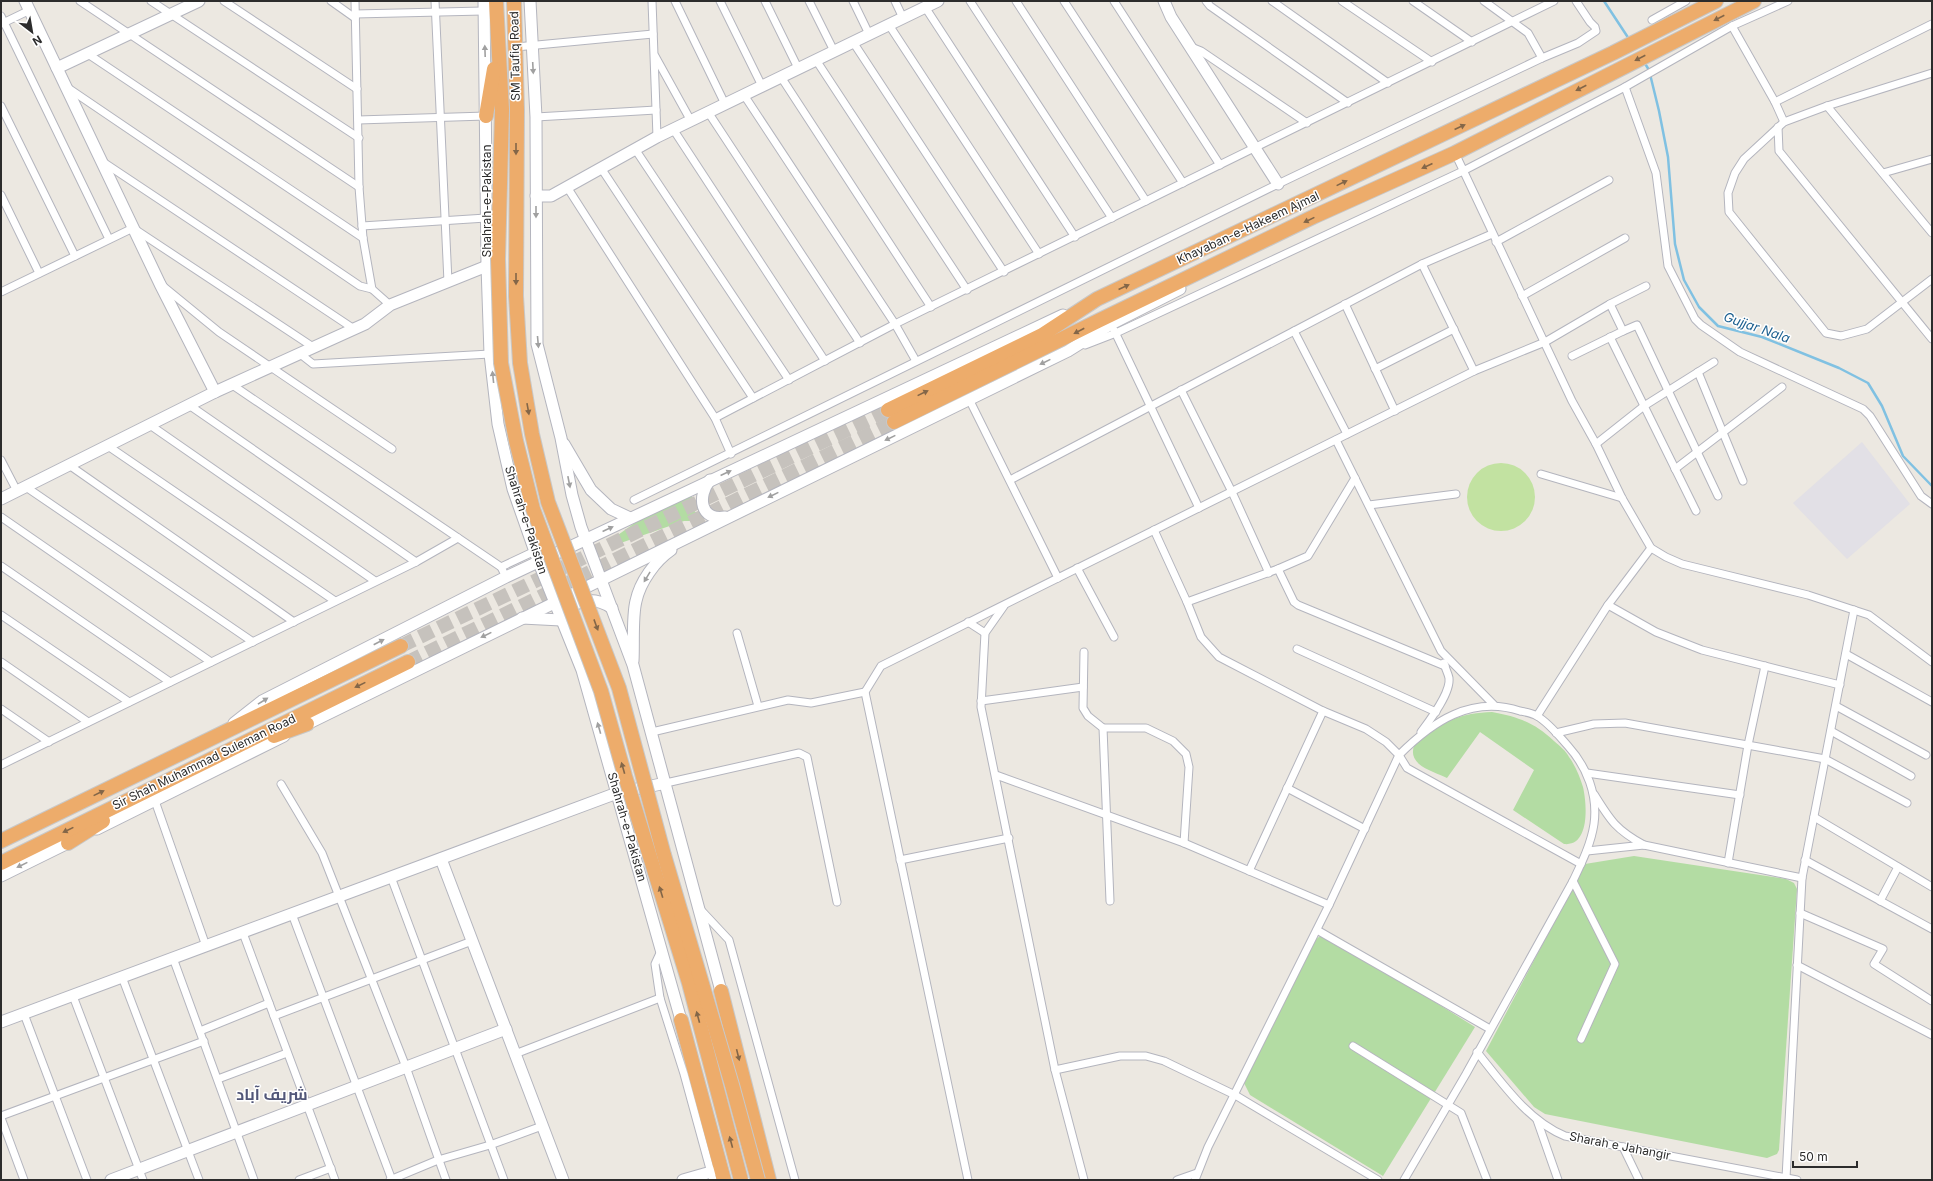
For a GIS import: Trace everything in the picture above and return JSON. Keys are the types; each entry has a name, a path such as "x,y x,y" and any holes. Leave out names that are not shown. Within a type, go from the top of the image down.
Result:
{"highway":[{"path":"496,1 502,110 498,259 501,363 516,441 533,509 601,691 625,776 689,983 741,1180"},
{"name":"SM Taufiq Road","path":"514,1 517,110 516,296 520,363 532,434 548,502 619,688 664,855 732,1085 758,1180"},
{"name":"Khayaban-e-Hakeem Ajmal","path":"1716,1 1656,25 1613,53 1097,299 1042,335 891,416 1225,262 1315,216 1454,153 1754,1"},
{"path":"486,116 499,42"},
{"name":"Sir Shah Muhammad Suleman Road","path":"1,841 401,646"},
{"name":"Sir Shah Muhammad Suleman Road","path":"1,863 408,662"},
{"path":"195,766 307,724"},
{"path":"68,843 162,783"},
{"path":"721,990 769,1180"},
{"path":"681,1020 724,1180"}],"street":[{"path":"80,1 359,187"},
{"path":"151,1 359,138"},
{"path":"57,68 199,1"},
{"path":"224,1 357,89"},
{"path":"331,1 355,16 436,12 484,6"},
{"path":"355,1 359,187 363,238 372,289"},
{"path":"435,1 439,118 448,282"},
{"path":"530,1 536,117 537,344 561,438 572,495 581,527 632,665 666,783 721,990"},
{"path":"652,1 658,137"},
{"path":"675,1 725,104"},
{"path":"720,1 762,86"},
{"path":"765,1 798,68"},
{"path":"809,1 834,51"},
{"path":"853,1 869,34"},
{"path":"895,1 904,18"},
{"path":"536,196 551,196 673,129 938,1"},
{"path":"970,1 1112,218"},
{"path":"1016,1 1146,201"},
{"path":"1064,1 1183,183"},
{"path":"1114,1 1220,165"},
{"path":"1164,1 1171,17 1278,184"},
{"path":"1206,1 1210,6 1348,103"},
{"path":"1272,1 1388,83"},
{"path":"1342,1 1353,4 1432,62"},
{"path":"1413,1 1472,42"},
{"path":"1484,1 1528,33 1542,58"},
{"path":"715,418 895,324 1004,272 1554,1"},
{"path":"634,500 731,454 916,361 1278,184 1542,58 1578,43 1596,31 1596,27 1590,22 1576,1"},
{"path":"1656,25 1686,1"},
{"path":"1,876 155,801 521,618 1068,351 1463,171 1624,87 1732,26 1788,1"},
{"path":"109,239 2,21 27,6 160,284 215,392"},
{"name":"Shahrah-e-Pakistan","path":"484,6 487,266 490,354 498,424 513,489 562,624 582,670 681,1020"},
{"path":"925,7 1074,237"},
{"path":"1775,102 1932,24"},
{"path":"889,25 1039,254"},
{"path":"1732,26 1775,102 1781,125 1778,151 1932,339"},
{"path":"516,46 653,34"},
{"path":"853,42 1004,272"},
{"path":"1191,47 1201,51 1307,123"},
{"path":"88,54 363,238"},
{"path":"654,54 691,121"},
{"path":"816,60 967,290"},
{"path":"1932,73 1827,106 1781,125 1744,159 1735,173 1728,193 1729,212 1826,333 1841,336 1867,329 1932,279"},
{"path":"781,77 931,307"},
{"path":"66,87 360,286 372,289 390,305"},
{"path":"1624,87 1656,172 1668,266 1695,319 1701,325 1740,352 1863,409 1870,416 1922,496 1932,504"},
{"path":"744,95 895,324 916,361"},
{"path":"1,106 75,256"},
{"path":"1827,106 1932,233"},
{"path":"536,117 656,110"},
{"path":"708,112 860,343"},
{"path":"358,120 486,116"},
{"path":"673,129 825,361"},
{"path":"635,149 789,380"},
{"path":"1454,153 1572,401 1596,444 1622,498 1651,548 1682,564 1808,595 1869,616 1932,662"},
{"path":"1883,173 1932,159"},
{"path":"101,161 354,329"},
{"path":"601,168 753,398"},
{"path":"1496,242 1609,180"},
{"path":"567,187 715,418 731,454"},
{"path":"1,195 39,274"},
{"path":"362,226 486,218"},
{"path":"2,290 39,274 133,228"},
{"path":"133,228 313,347"},
{"path":"1010,480 1422,264 1492,234"},
{"path":"1522,296 1625,238"},
{"path":"1114,329 1210,273 1225,262"},
{"path":"1422,264 1474,371"},
{"path":"1,499 215,392 365,324 390,305 487,266"},
{"path":"160,284 218,332 392,449"},
{"path":"968,1180 865,692 881,666 1474,371 1545,342 1610,304 1646,286"},
{"path":"504,572 539,563 710,480 1097,299"},
{"path":"1345,304 1395,411"},
{"path":"1610,304 1623,331"},
{"path":"1572,356 1637,325 1718,496"},
{"path":"1114,329 1199,508"},
{"path":"1375,369 1454,330"},
{"path":"1294,331 1347,434"},
{"path":"1610,337 1696,511"},
{"path":"299,353 313,364 490,354"},
{"path":"1596,444 1644,406 1714,362"},
{"path":"1698,372 1743,481"},
{"path":"232,384 458,538 504,572 530,574 541,580 545,592 542,603 521,618"},
{"path":"1675,469 1782,387"},
{"path":"1181,390 1232,492 1269,573"},
{"path":"969,399 1058,578"},
{"path":"189,405 416,562"},
{"path":"150,425 375,581"},
{"path":"561,438 591,490 611,509 630,518"},
{"path":"1336,440 1441,651 1449,680 1445,695 1436,712 1418,737"},
{"path":"108,446 335,601"},
{"path":"1,460 22,489 253,642"},
{"path":"69,465 294,622"},
{"path":"1542,474 1622,498"},
{"path":"1188,602 1278,570 1308,556 1355,478"},
{"path":"710,480 702,495 706,510 710,515 718,518 728,517"},
{"path":"1369,505 1456,494"},
{"path":"1,517 211,662"},
{"path":"221,734 262,701 504,572 533,547 550,550 560,549 569,544 577,538 581,527"},
{"path":"1154,530 1188,602 1201,637 1219,657 1323,711 1366,729 1386,742 1399,755 1407,768 1581,864"},
{"path":"632,665 636,601 645,580 659,558 696,532"},
{"path":"3,763 49,742 416,562 458,538"},
{"path":"1537,716 1608,605 1651,548"},
{"path":"1,566 170,682"},
{"path":"1077,568 1114,637"},
{"path":"1278,570 1294,602 1298,606 1445,666"},
{"path":"521,618 562,624 568,611 572,607 584,601 598,600 612,608"},
{"path":"1006,604 985,633 981,701 1055,1070 1084,1180"},
{"path":"1608,605 1656,632 1702,650 1840,685"},
{"path":"1786,1178 1802,878 1854,610"},
{"path":"1,615 129,702"},
{"path":"968,622 985,633"},
{"path":"737,633 758,706"},
{"path":"1297,649 1436,712"},
{"path":"1441,651 1494,705"},
{"path":"1084,652 1083,708 1088,716 1103,728 1146,728 1172,742 1186,754 1189,767 1184,843"},
{"path":"1846,654 1932,702"},
{"path":"1,662 88,722"},
{"path":"1728,863 1748,745 1765,666"},
{"path":"981,701 1083,687"},
{"path":"652,732 788,700 811,703 865,692"},
{"path":"1177,1180 1196,1177 1208,1147 1317,930 1399,755 1418,737 1442,719 1466,709 1494,705 1512,708 1537,716 1556,733 1577,756 1587,773 1592,790 1595,805 1594,824 1587,851 1573,880 1448,1105 1404,1180"},
{"path":"1836,706 1926,755"},
{"path":"1,709 49,742"},
{"path":"1249,871 1323,711"},
{"path":"1556,733 1594,724 1625,723 1825,759 1907,803"},
{"path":"1103,728 1110,902"},
{"path":"1831,731 1911,776"},
{"path":"1,1022 617,793 799,753 806,757 837,902"},
{"path":"1587,773 1740,795"},
{"path":"996,775 1184,843 1329,905"},
{"path":"281,784 322,853 340,896 406,1067 446,1180"},
{"path":"1287,788 1365,829"},
{"path":"1592,790 1609,818 1618,829 1644,845"},
{"path":"155,801 206,946"},
{"path":"1814,817 1932,887"},
{"path":"900,860 1009,838"},
{"path":"1587,851 1644,845 1802,878"},
{"path":"441,859 563,1180"},
{"path":"1805,860 1932,929"},
{"path":"1880,901 1898,867"},
{"path":"391,877 504,1180"},
{"path":"1573,880 1615,964 1582,1039"},
{"path":"700,909 729,940 794,1180"},
{"path":"1800,913 1883,949 1874,964 1932,1001"},
{"path":"292,914 391,1180 438,1160 490,1145 542,1126"},
{"path":"1317,930 1490,1029"},
{"path":"243,933 335,1180"},
{"path":"274,1016 472,941"},
{"path":"661,951 655,964 660,998 684,1074 712,1176 683,1180"},
{"path":"174,958 254,1180"},
{"path":"1797,964 1932,1035"},
{"path":"122,977 199,1180"},
{"path":"73,996 143,1180"},
{"path":"515,1054 660,998"},
{"path":"200,1031 269,1003"},
{"path":"24,1014 87,1180"},
{"path":"111,1180 506,1029"},
{"path":"24,1180 1,1117 204,1041"},
{"path":"1353,1046 1462,1113 1487,1180"},
{"name":"Sharah e Jahangir","path":"1477,1052 1513,1095 1537,1119 1550,1130 1565,1136 1766,1177 1797,1180"},
{"path":"218,1079 287,1053"},
{"path":"1055,1070 1120,1056 1146,1056 1164,1062 1235,1095 1378,1180"},
{"path":"1537,1119 1558,1180"},
{"path":"1623,1147 1639,1180"},
{"path":"299,1180 331,1168"}],"shaded area":[{"path":"1862,442 1910,504 1847,559 1793,503"}],"green space":[{"path":"1501,463 1514,466 1525,473 1532,484 1535,497 1532,510 1525,521 1514,528 1501,531 1488,528 1477,521 1470,510 1467,497 1470,484 1477,473 1488,466"},
{"path":"689,495 692,497 692,509 699,515 701,521 684,521 612,546 608,542 639,520"},
{"path":"1492,712 1510,716 1533,725 1561,747 1571,760 1583,787 1586,813 1582,832 1578,839 1572,843 1564,844 1513,810 1534,770 1480,732 1447,778 1419,764 1413,755 1414,746 1420,738 1440,725 1471,714"},
{"path":"1634,856 1786,879 1794,883 1797,889 1779,1150 1777,1154 1767,1158 1545,1114 1534,1107 1486,1051 1585,864"},
{"path":"1324,933 1475,1027 1383,1176 1250,1095 1243,1081 1315,940"}],"waterway":[{"name":"Gujjar Nala","path":"1604,1 1629,39"},
{"name":"Gujjar Nala","path":"1644,62 1649,70 1668,157 1675,244 1684,280 1699,307 1718,326 1762,337 1839,368 1868,383 1882,406 1903,456 1932,486"}],"tunnel":[{"path":"401,646 888,410"},
{"path":"408,662 894,422"}],"district":[{"name":"شريف آباد","path":"272,1094"}]}
